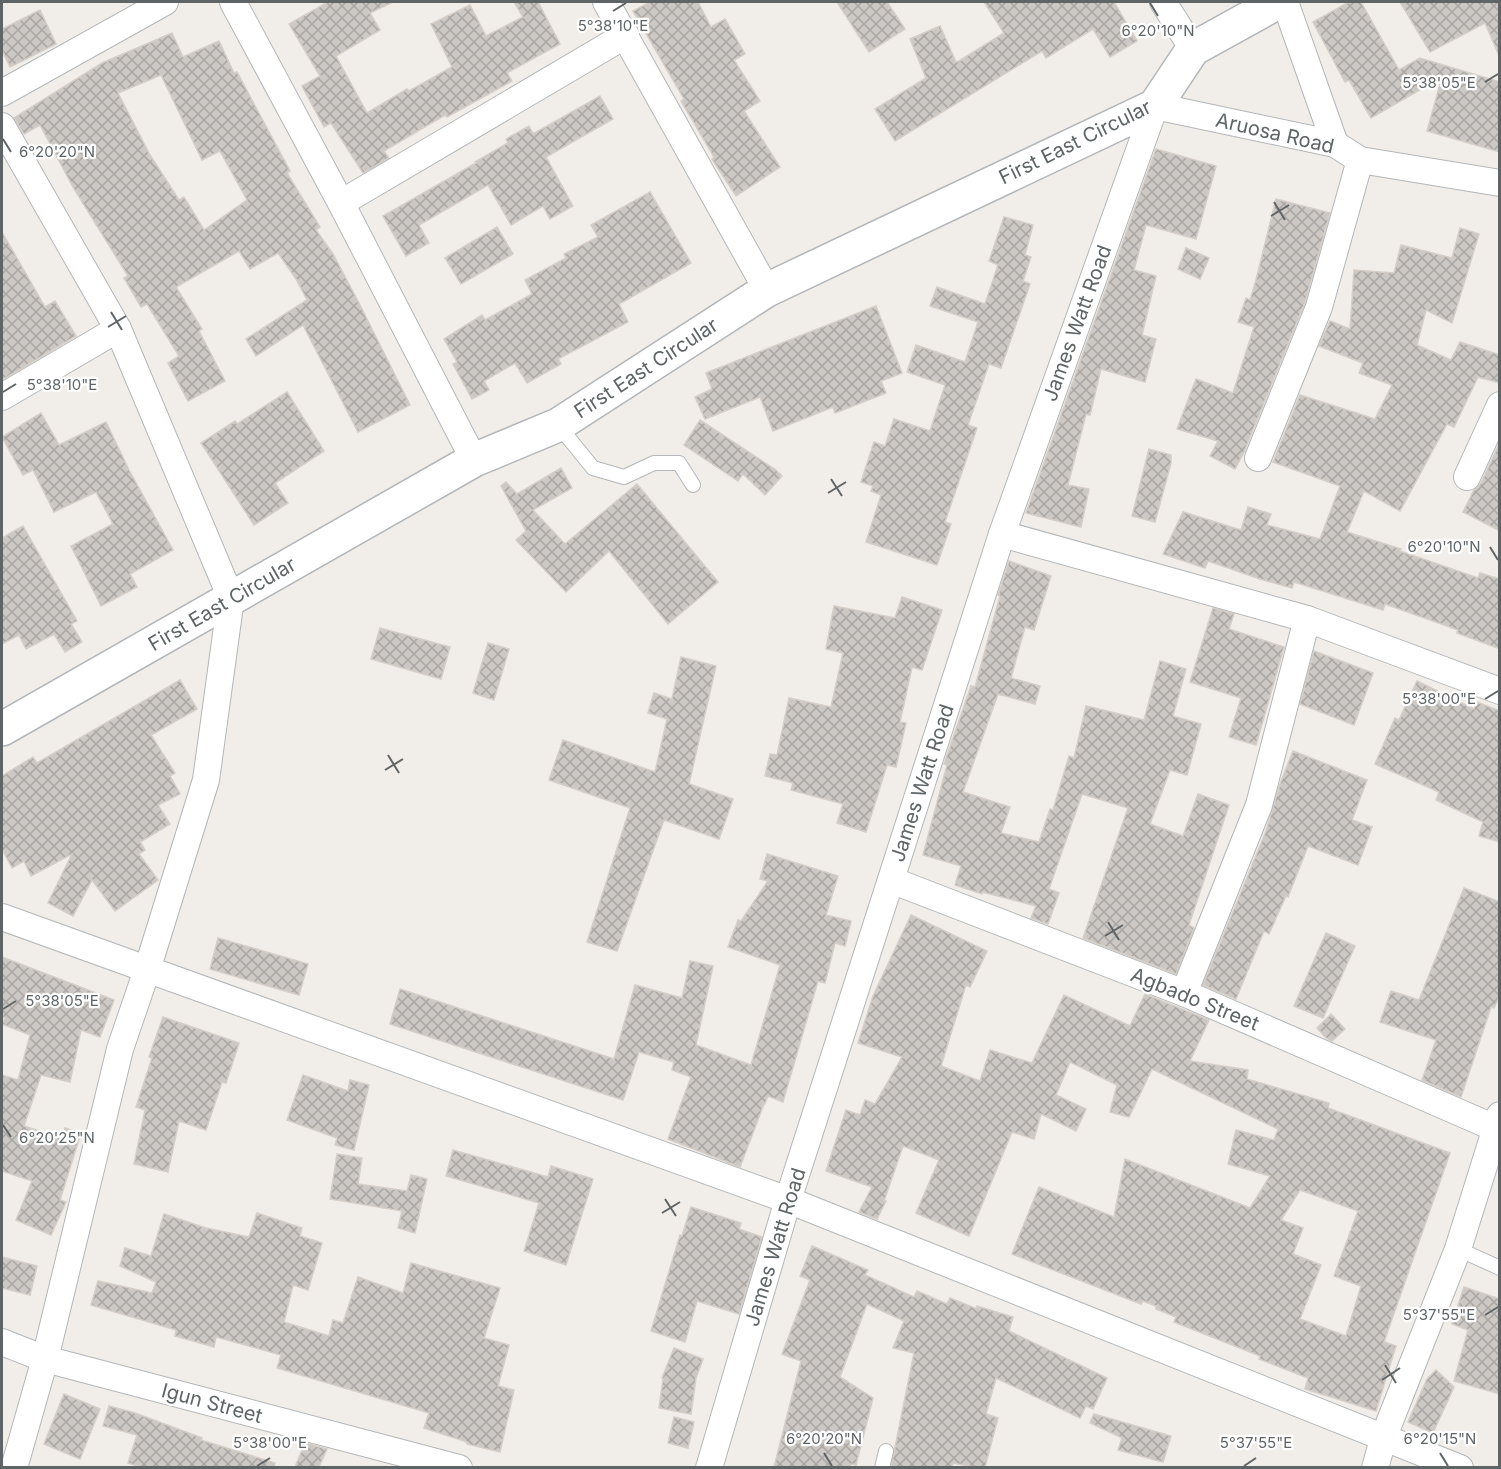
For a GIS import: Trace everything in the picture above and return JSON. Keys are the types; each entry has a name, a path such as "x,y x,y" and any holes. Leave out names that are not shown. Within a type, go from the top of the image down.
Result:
{"street":[{"path":"2,93 165,2"},
{"path":"233,2 341,203 474,460"},
{"path":"606,2 767,290"},
{"path":"1163,2 1193,49"},
{"name":"First East Circular","path":"2,729 474,460 558,425 767,290 1155,106 1193,49 1278,2"},
{"path":"1285,2 1335,144"},
{"path":"341,203 626,35"},
{"name":"Aruosa Road","path":"1155,106 1335,144 1360,160 1500,183"},
{"name":"James Watt Road","path":"709,1467 788,1200 1002,534 1155,106"},
{"path":"2,126 118,329 231,598 206,780 120,1049 45,1359 14,1467"},
{"path":"1258,458 1319,307 1360,160"},
{"path":"2,397 118,329"},
{"path":"1467,477 1500,405"},
{"path":"1002,534 1307,619 1500,691"},
{"path":"1184,993 1259,806 1307,619"},
{"name":"Agbado Street","path":"891,880 1184,993 1497,1121 1458,1249 1384,1436 1375,1467"},
{"path":"2,916 788,1200 1460,1467"},
{"name":"Igun Street","path":"2,1342 45,1359 459,1467"}],"lane":[{"path":"558,425 593,468 624,477 654,463 679,463 693,485"},
{"path":"1458,1249 1500,1268"},
{"path":"882,1467 886,1452"}],"building":[{"path":"328,2 393,2 370,13 380,30 336,56 367,113 407,89 409,91 452,67 431,24 470,5 486,36 523,17 514,2 538,2 560,44 507,73 512,81 447,117 445,115 384,151 389,158 363,173 331,123 324,127 302,86 320,76 289,24"},
{"path":"650,2 698,2 711,27 725,19 745,54 734,60 760,101 744,111 780,167 736,196 712,159 714,157 681,101 684,99 633,11"},
{"path":"837,2 887,2 905,29 869,52"},
{"path":"984,2 1114,2 1137,41 1110,57 1093,29 1046,58 1042,51 895,141 875,109 926,78 910,39 940,26 956,62 959,61 1004,33"},
{"path":"1349,2 1361,2 1399,70 1420,58 1500,82 1500,152 1427,131 1442,77 1371,118 1349,80 1345,82 1313,22"},
{"path":"1400,2 1500,2 1500,58 1485,23 1430,52"},
{"path":"40,10 56,44 10,67 2,50 2,29"},
{"path":"172,33 183,57 219,41 234,73 237,72 290,171 287,173 320,227 316,230 333,254 410,405 358,432 303,325 256,356 246,339 307,300 278,253 250,269 239,251 176,287 202,329 199,331 225,381 188,401 168,363 179,356 147,304 141,307 124,278 128,276 74,189 40,125 24,134 14,118 102,63","holes":["161,75 202,160 220,151 247,200 204,230 184,197 179,200 150,155 118,93"]},
{"path":"600,96 613,119 546,157 573,206 550,219 543,206 511,225 488,185 419,225 429,243 406,256 383,216 476,163 508,143 506,139 529,126 533,134"},
{"path":"1156,149 1216,166 1196,239 1146,225 1134,270 1156,276 1142,335 1156,339 1145,382 1101,369 1090,415 1086,414 1068,485 1089,489 1081,527 1026,513"},
{"path":"650,192 691,263 619,304 628,322 558,359 561,364 527,383 515,363 484,381 489,390 472,399 453,364 457,362 444,339 482,315 485,320 532,294 525,280 566,258 564,254 598,237 591,225"},
{"path":"1276,199 1330,213 1305,302 1235,469 1210,456 1218,441 1177,429 1196,379 1233,393 1254,327 1238,322 1246,298 1250,300"},
{"path":"1004,217 1033,225 1025,255 1031,257 1023,281 1030,284 1001,368 989,364 968,425 977,428 945,522 951,524 937,565 866,542 881,495 871,491 873,486 861,482 874,442 885,446 894,419 930,431 945,385 907,372 916,345 965,362 978,322 930,306 937,287 985,304 998,265 989,261"},
{"path":"497,227 513,254 461,284 445,258"},
{"path":"1460,228 1479,234 1452,323 1426,310 1417,345 1451,360 1460,342 1500,355 1500,383 1478,377 1454,427 1447,424 1400,511 1364,491 1347,532 1401,549 1400,551 1478,578 1480,573 1500,579 1500,649 1457,633 1458,630 1385,604 1383,610 1294,582 1292,588 1208,561 1205,568 1163,554 1183,512 1241,530 1248,507 1271,514 1267,525 1320,539 1340,486 1273,462 1300,395 1375,419 1392,385 1359,373 1363,363 1319,346 1330,321 1350,329 1354,270 1394,273 1401,245 1452,258"},
{"path":"2,232 45,307 55,301 76,336 2,380"},
{"path":"1186,248 1209,258 1200,279 1178,269"},
{"path":"876,306 902,373 881,381 886,393 835,413 833,407 773,431 760,397 705,419 695,397 712,389 706,373"},
{"path":"287,392 324,451 275,483 288,503 254,525 201,443 235,421 237,424"},
{"path":"41,413 59,445 106,422 129,470 173,550 130,574 137,587 101,606 71,546 113,524 96,492 54,512 33,470 23,475 2,437"},
{"path":"700,420 782,476 765,495 743,474 738,481 684,445"},
{"path":"1500,442 1500,531 1463,512 1474,490 1481,483"},
{"path":"1149,449 1171,455 1171,463 1155,522 1132,516"},
{"path":"561,468 572,488 533,510 565,544 637,484 718,582 668,624 609,551 566,592 516,540 526,531 501,486 506,482 517,494"},
{"path":"23,526 77,621 71,624 82,642 65,652 54,634 26,649 19,635 2,644 2,538"},
{"path":"1009,561 1051,576 1034,630 1025,627 1011,678 1040,686 1035,704 998,694 963,792 1010,807 1001,833 1039,842 1050,809 1053,810 1069,756 1074,758 1086,706 1144,720 1160,661 1186,669 1173,716 1201,724 1187,775 1170,770 1150,824 1183,836 1198,794 1229,805 1189,925 1194,928 1176,974 1083,938 1128,808 1082,794 1049,889 1059,893 1048,924 1031,918 1036,906 982,892 982,894 955,885 961,866 923,855 947,765 944,764 971,686 975,687"},
{"path":"902,597 942,610 922,670 912,667 900,722 906,723 896,767 887,765 866,832 837,823 843,804 791,790 793,783 765,776 770,754 777,755 789,698 831,707 843,653 826,649 834,606 895,618"},
{"path":"1213,608 1234,614 1229,629 1284,647 1256,745 1229,737 1241,698 1190,682"},
{"path":"380,628 450,647 441,679 371,659"},
{"path":"488,643 509,649 494,700 473,693"},
{"path":"1314,651 1373,673 1354,725 1300,704"},
{"path":"681,657 716,666 689,784 733,799 719,839 664,820 617,951 587,942 630,808 549,780 563,740 655,772 667,719 648,713 654,693 672,699"},
{"path":"180,680 197,709 151,735 175,773 170,776 180,794 158,805 170,824 140,842 145,850 139,854 158,880 115,911 92,880 73,916 48,903 72,854 31,876 24,861 12,868 2,849 2,776 33,757 37,763"},
{"path":"1417,681 1474,709 1477,702 1500,711 1500,842 1479,836 1483,822 1436,800 1439,792 1375,764 1395,718 1399,720"},
{"path":"1293,751 1367,780 1352,820 1372,827 1358,865 1308,846 1288,897 1286,896 1269,934 1264,931 1236,999 1203,985 1266,831"},
{"path":"767,854 838,876 826,915 851,921 845,946 835,943 825,983 818,981 783,1102 768,1096 740,1167 668,1139 691,1077 672,1070 674,1062 639,1052 623,1100 390,1024 400,989 614,1059 635,985 682,998 690,961 713,966 696,1045 751,1065 780,965 728,947 738,920 741,921 768,881 760,879"},
{"path":"1464,888 1500,902 1500,995 1494,1008 1491,1007 1461,1097 1422,1080 1436,1040 1380,1022 1391,991 1419,1000"},
{"path":"911,915 987,951 970,987 966,985 941,1066 980,1081 990,1050 1032,1063 1064,995 1130,1026 1145,994 1209,1020 1190,1061 1248,1070 1247,1079 1329,1103 1328,1108 1450,1153 1384,1342 1396,1346 1376,1411 1305,1389 1308,1378 1174,1322 1176,1317 1156,1309 1156,1306 1143,1301 1141,1304 1012,1254 1039,1187 1114,1217 1125,1159 1250,1208 1270,1176 1228,1164 1236,1130 1274,1140 1278,1129 1152,1069 1129,1117 1110,1112 1117,1085 1070,1062 1056,1095 1086,1109 1076,1131 1041,1114 1034,1139 1012,1132 969,1236 916,1213 939,1160 903,1146 884,1201 886,1201 877,1219 859,1212 872,1187 826,1171 846,1110 860,1115 865,1100 875,1104 902,1057 858,1043 873,996","holes":["1300,1190 1358,1211 1334,1276 1361,1286 1346,1336 1300,1319 1321,1265 1293,1254 1303,1228 1281,1220"]},
{"path":"1326,933 1355,946 1323,1018 1294,1006"},
{"path":"218,938 308,964 299,995 210,969"},
{"path":"2,957 114,1000 100,1037 81,1030 70,1082 41,1075 24,1126 61,1138 65,1128 81,1133 60,1200 66,1202 51,1235 16,1220 32,1181 2,1171 2,1075 18,1080 30,1035 2,1024 5,1018 2,1017"},
{"path":"1331,1014 1345,1029 1332,1041 1317,1028"},
{"path":"163,1017 239,1043 226,1083 222,1082 206,1130 179,1121 168,1172 134,1164 145,1110 136,1107 152,1058 149,1057"},
{"path":"303,1075 348,1091 350,1080 369,1085 354,1150 335,1145 337,1138 287,1120"},
{"path":"453,1150 548,1177 551,1166 593,1179 566,1265 524,1251 539,1203 446,1176"},
{"path":"337,1154 362,1158 358,1184 407,1191 411,1175 427,1179 415,1233 398,1228 402,1211 330,1199"},
{"path":"691,1207 741,1223 739,1229 762,1237 739,1314 697,1301 685,1342 651,1331 680,1235 682,1236"},
{"path":"257,1213 302,1228 300,1236 322,1243 308,1290 293,1285 284,1322 329,1336 333,1320 343,1323 358,1277 403,1293 411,1263 500,1288 484,1338 509,1345 498,1386 514,1390 500,1452 467,1444 467,1442 424,1428 429,1413 277,1368 281,1355 216,1337 214,1347 175,1336 176,1330 91,1305 98,1281 152,1293 156,1282 120,1266 125,1248 151,1256 164,1214 206,1228 249,1237"},
{"path":"812,1246 868,1270 865,1275 914,1297 917,1291 947,1304 950,1298 977,1309 977,1306 1013,1317 1009,1331 1107,1378 1093,1409 1086,1406 1080,1418 996,1378 986,1414 998,1418 985,1467 953,1463 952,1467 891,1467 914,1353 893,1348 904,1321 867,1304 840,1377 873,1398 856,1465 851,1464 850,1467 774,1467 801,1361 782,1354 810,1280 800,1276"},
{"path":"2,1257 37,1266 30,1295 2,1288"},
{"path":"1464,1287 1500,1299 1500,1394 1454,1381 1468,1330 1452,1324"},
{"path":"674,1348 703,1359 696,1378 691,1414 659,1408 662,1378"},
{"path":"1436,1370 1454,1387 1433,1433 1408,1422 1427,1379"},
{"path":"64,1394 100,1409 80,1459 44,1444"},
{"path":"109,1406 135,1413 202,1438 201,1440 275,1463 274,1467 140,1467 128,1463 137,1435 103,1426"},
{"path":"1094,1414 1171,1436 1163,1462 1118,1450 1122,1438 1090,1423"},
{"path":"674,1417 694,1422 688,1448 668,1443"},
{"path":"305,1443 327,1449 319,1467 295,1467"}]}
